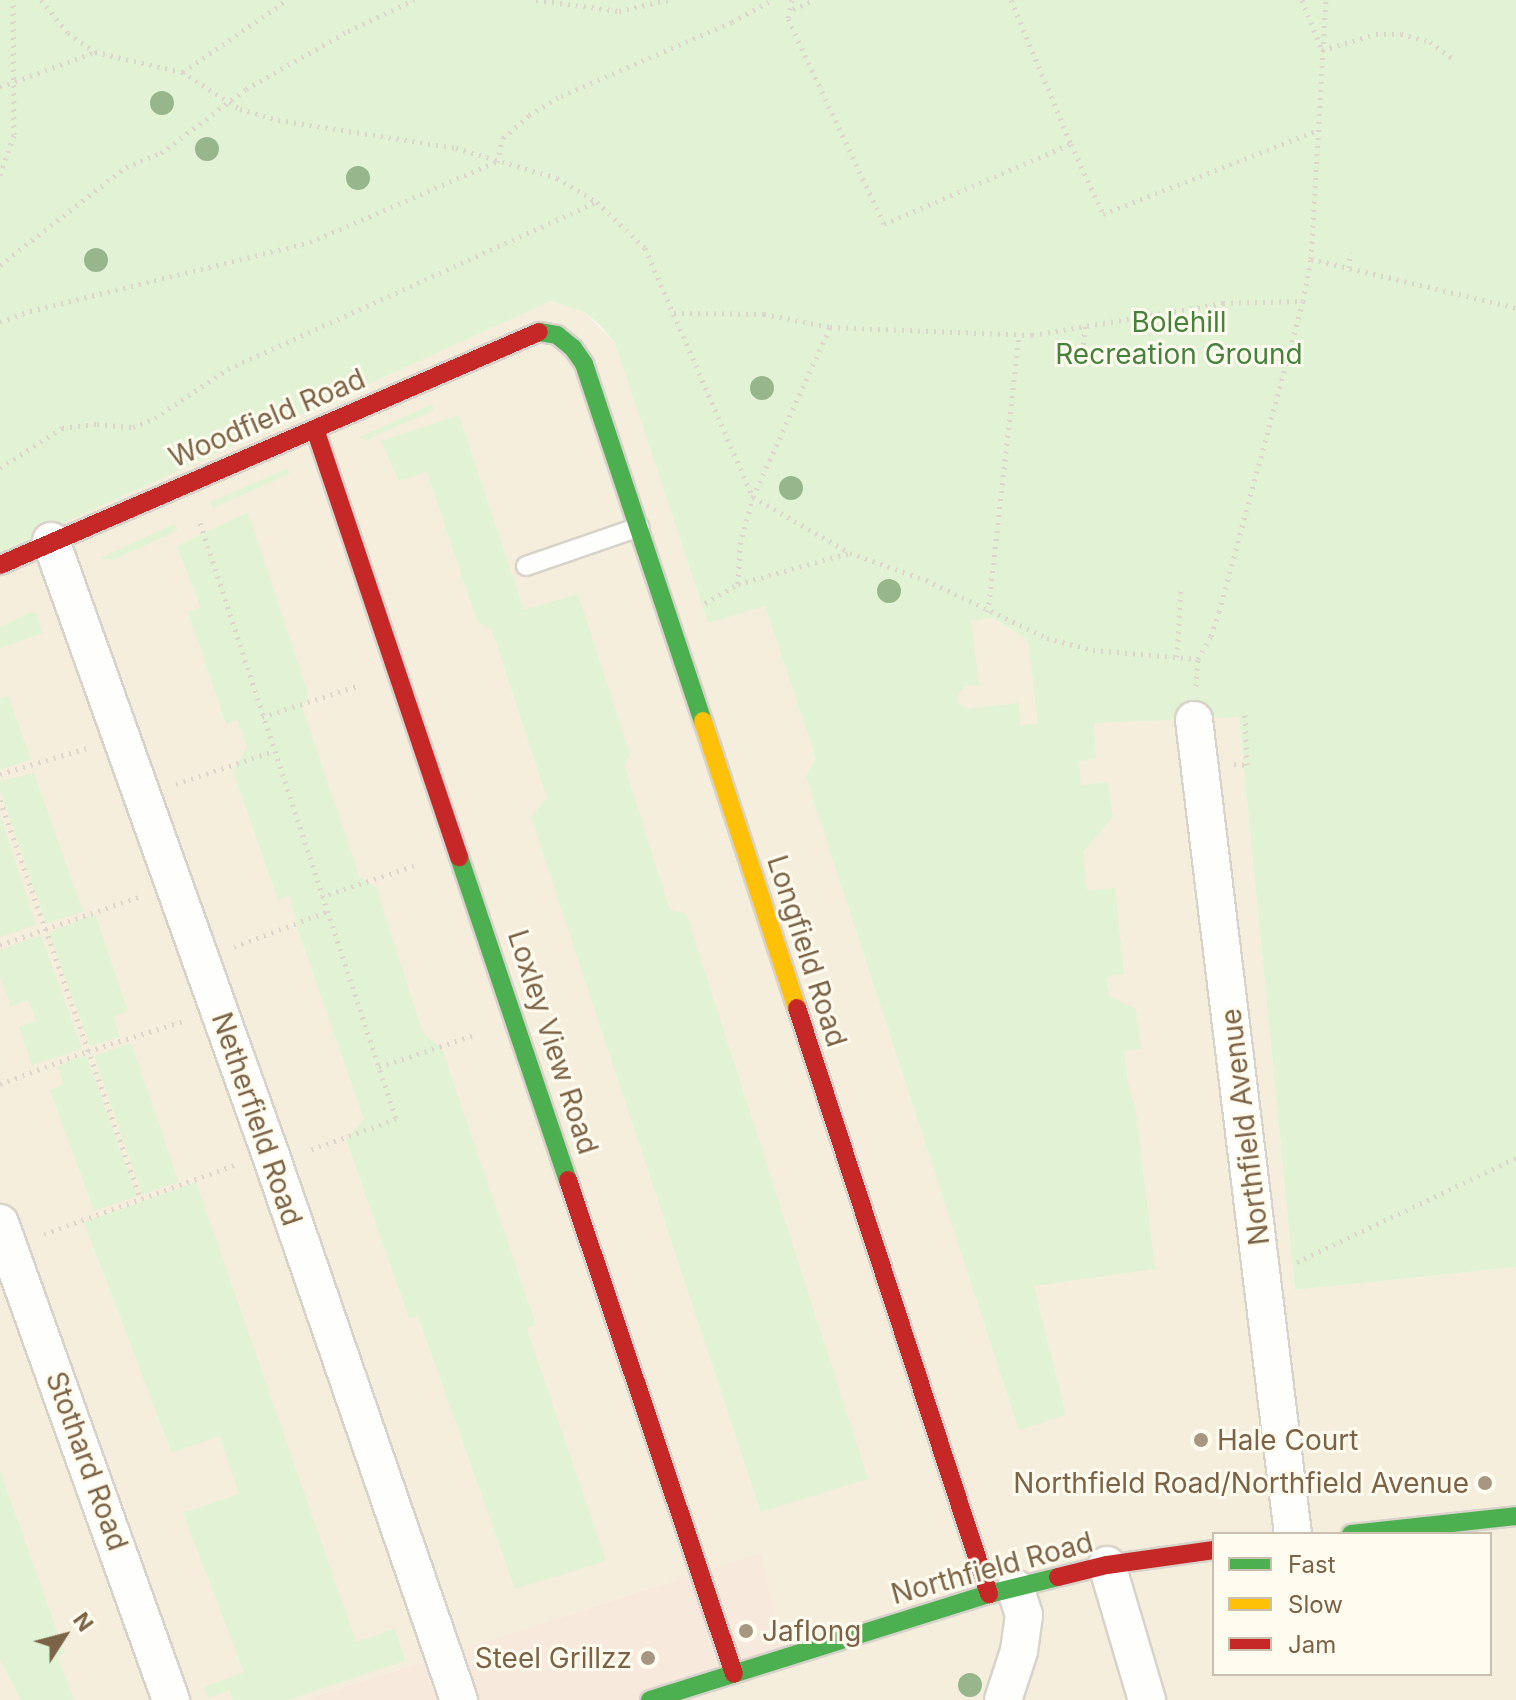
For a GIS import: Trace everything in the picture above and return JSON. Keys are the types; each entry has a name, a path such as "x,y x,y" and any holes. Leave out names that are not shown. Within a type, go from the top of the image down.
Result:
{"street":[{"name":"Woodfield Road","path":"0,565 186,481 541,331 557,335"},
{"name":"Longfield Road","path":"557,335 573,348 584,364 666,615 1002,1591"},
{"name":"Loxley View Road","path":"315,429 396,673 460,851 734,1674"},
{"name":"Netherfield Road","path":"51,541 123,737 459,1700"},
{"name":"Northfield Avenue","path":"1194,720 1293,1532"},
{"name":"Stothard Road","path":"4,1235 171,1700"},
{"path":"1369,1532 1516,1516"},
{"name":"Northfield Road","path":"650,1700 1002,1591 1107,1565 1212,1550"},
{"path":"1107,1565 1147,1700"},
{"path":"1002,1591 1024,1615 1019,1651 1003,1700"}],"lane":[{"path":"526,566 639,527"}],"path":[{"path":"0,175 14,135 13,0"},
{"path":"41,0 68,33 95,52 182,72 228,104 278,120 456,148 497,162 529,167 557,178 597,202 645,248 753,497 850,553 926,580 1047,638 1093,650 1198,659 1211,636 1303,301 1311,259 1326,0"},
{"path":"182,72 287,0"},
{"path":"0,265 126,167 161,153 246,89 348,31 414,0"},
{"path":"536,0 619,11 668,0"},
{"path":"497,162 503,138 529,115 561,96 732,22 772,0"},
{"path":"792,0 788,19 884,224 1071,144"},
{"path":"792,9 814,0"},
{"path":"1011,0 1103,214 1318,130"},
{"path":"1302,0 1322,50"},
{"path":"1322,50 1376,34 1401,34 1430,42 1455,60"},
{"path":"0,87 95,52"},
{"path":"0,322 30,311 310,242 497,162"},
{"path":"0,468 62,428 97,424 133,427 155,418 228,369 597,202"},
{"path":"1349,268 1350,252"},
{"path":"1311,259 1516,308"},
{"path":"674,313 764,314 830,327 1019,335 1223,303 1303,301"},
{"path":"1082,360 1085,325"},
{"path":"738,584 740,544 753,497 830,327"},
{"path":"988,612 1019,335"},
{"path":"4,1235 396,1119 186,481"},
{"path":"666,615 700,605 738,584 850,553"},
{"path":"1177,657 1181,586"},
{"path":"262,717 396,673"},
{"path":"1241,764 1247,765 1245,715"},
{"path":"0,774 123,737"},
{"path":"143,796 274,751"},
{"path":"0,800 140,1197"},
{"path":"321,897 460,851"},
{"path":"0,945 173,885"},
{"path":"200,960 326,912"},
{"path":"0,1084 88,1051 219,1010"},
{"path":"379,1067 516,1022"},
{"path":"1261,1267 1298,1262 1516,1158"}],"shaded area":[{"path":"551,301 584,312 615,343 708,623 842,580 865,635 993,618 1028,640 1239,716 1295,1290 1516,1267 1516,1700 653,1700 760,1553 304,1700 0,1700 0,552"},
{"path":"760,1553 786,1658 653,1700 304,1700"}],"green space":[{"name":"Bolehill Recreation Ground","path":"0,0 1516,0 1516,1267 1295,1290 1239,717 1094,723 1096,759 1079,761 1081,785 1108,782 1113,817 1083,852 1087,890 1115,888 1124,974 1106,977 1109,996 1136,1009 1141,1049 1124,1051 1129,1090 1135,1105 1155,1269 1034,1286 1066,1415 1019,1430 806,777 816,758 765,606 708,623 615,343 584,312 551,301 0,552","holes":["993,618 1028,640 1038,724 1020,725 1019,703 968,709 958,703 958,694 965,686 979,685 971,621"]},
{"path":"432,404 434,410 367,440 358,438"},
{"path":"459,415 524,610 577,594 581,603 630,755 624,765 670,910 686,913 868,1479 761,1512 531,817 547,798 492,630 477,621 427,472 399,481 381,441"},
{"path":"288,468 289,474 213,508 210,502"},
{"path":"248,512 308,693 303,709 359,876 376,887 423,1033 442,1049 536,1325 527,1329 606,1561 515,1589 418,1316 409,1318 346,1139 364,1119 298,930 290,896 278,900 233,771 247,747 238,720 226,724 188,612 201,607 177,546"},
{"path":"174,524 178,530 113,560 100,558"},
{"path":"30,612 36,613 43,633 0,648 0,627"},
{"path":"8,695 31,759 0,770 0,698"},
{"path":"34,773 83,912 46,924 0,790 0,781"},
{"path":"0,815 36,925 0,937"},
{"path":"95,914 128,1011 113,1017 120,1037 90,1046 49,932"},
{"path":"41,935 82,1049 32,1065 19,1027 36,1021 28,1000 11,1007 0,976 0,950"},
{"path":"131,1043 179,1182 142,1195 94,1056"},
{"path":"86,1055 137,1196 94,1211 50,1090 64,1084 57,1066"},
{"path":"196,1182 356,1642 395,1629 405,1661 288,1700 233,1700 229,1690 208,1698 205,1687 244,1672 183,1513 239,1494 220,1436 172,1453 84,1222"},
{"path":"0,1471 65,1653 58,1656 74,1700 21,1700 0,1659"}],"traffic: fast":[{"path":"539,332 557,335 573,348 584,364 703,721"},
{"path":"459,857 568,1180"},
{"path":"1369,1532 1516,1516"},
{"path":"650,1700 989,1594 1058,1577"}],"traffic: slow":[{"path":"703,721 797,1008"}],"traffic: jam":[{"path":"0,565 539,332"},
{"path":"315,429 459,857"},
{"path":"797,1008 989,1594"},
{"path":"568,1180 734,1674"},
{"path":"1058,1577 1107,1565 1212,1550"}],"place":[{"name":"Hale Court","path":"1201,1440"},
{"name":"Northfield Road/Northfield Avenue","path":"1485,1483"},
{"name":"Jaflong","path":"746,1631"},
{"name":"Steel Grillzz","path":"648,1658"}]}
